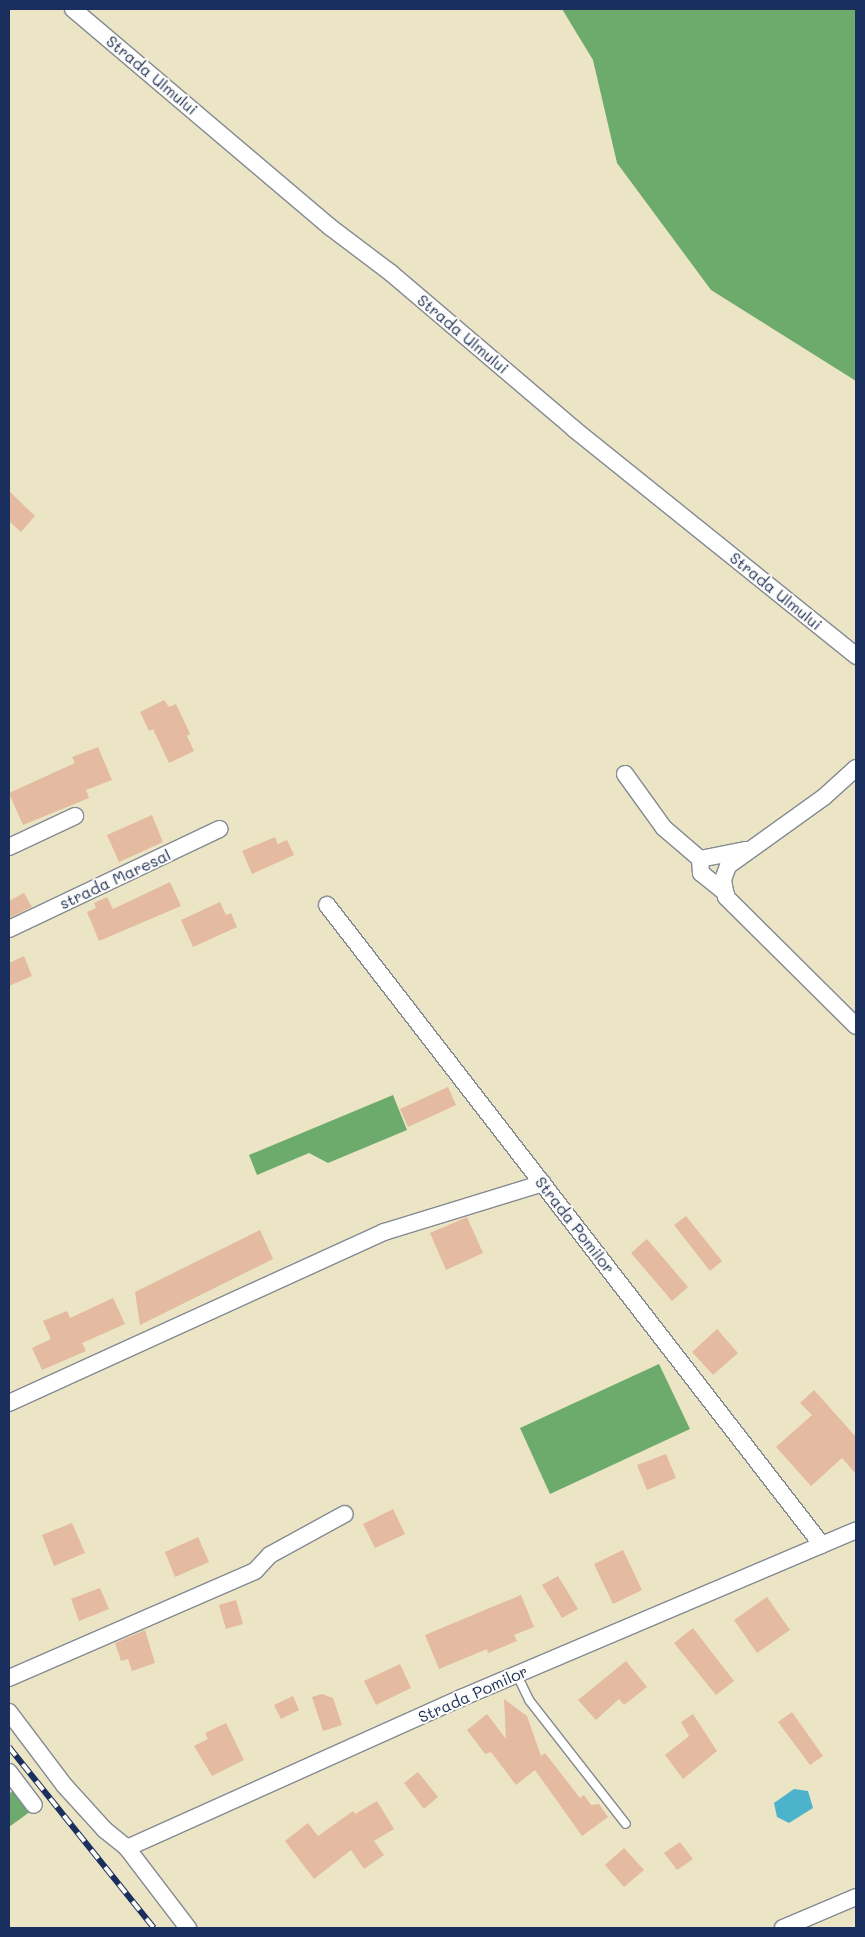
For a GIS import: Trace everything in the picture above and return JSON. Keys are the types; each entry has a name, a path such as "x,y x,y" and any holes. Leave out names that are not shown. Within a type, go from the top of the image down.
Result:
{"street":[{"name":"Strada Ulmului","path":"73,9 330,227 391,273 574,429 856,656"},
{"path":"726,893 723,880 728,866 824,797 856,768"},
{"path":"625,774 664,828 700,859 701,874 726,893 856,1026"},
{"path":"9,847 75,816"},
{"name":"strada Maresal","path":"9,929 220,829"},
{"path":"700,859 753,848"},
{"name":"Strada Pomilor","path":"328,905 822,1545"},
{"path":"9,1403 384,1232 543,1183"},
{"path":"9,1678 254,1571 270,1554 345,1514"},
{"name":"Strada Pomilor","path":"127,1848 516,1675 856,1530"},
{"path":"9,1712 64,1785 105,1830 127,1848 188,1928"},
{"path":"9,1772 34,1805"},
{"path":"783,1928 856,1897"}],"lane":[{"path":"516,1675 529,1700 626,1824"}],"green space":[{"path":"562,9 856,9 856,381 711,290 617,163 593,60"},
{"path":"393,1095 407,1130 328,1163 309,1153 257,1175 249,1155"},
{"path":"659,1364 690,1429 550,1494 520,1428"},
{"path":"15,1789 31,1811 9,1827 9,1794"}],"water":[{"path":"794,1789 808,1791 813,1808 789,1823 777,1817 774,1803"}],"building":[{"path":"9,491 35,516 21,532 9,521"},
{"path":"164,700 169,707 176,704 190,734 187,736 194,751 169,763 153,729 149,731 140,712"},
{"path":"98,747 112,780 86,790 89,798 23,825 9,793 75,763 72,757"},
{"path":"152,815 163,842 119,862 107,835"},
{"path":"275,837 278,844 287,840 294,855 252,874 242,851"},
{"path":"170,882 181,906 99,941 87,912 96,908 94,903 107,897 113,909"},
{"path":"24,893 32,907 9,918 9,901"},
{"path":"220,902 226,915 231,913 237,927 193,947 181,920"},
{"path":"24,956 32,976 9,986 9,963"},
{"path":"448,1087 456,1105 408,1127 400,1109"},
{"path":"686,1216 722,1261 710,1271 674,1225"},
{"path":"467,1217 483,1253 446,1270 430,1233"},
{"path":"260,1230 273,1259 140,1325 135,1292"},
{"path":"647,1239 688,1287 672,1301 631,1253"},
{"path":"113,1298 125,1324 82,1343 86,1351 42,1370 32,1348 51,1339 43,1321 67,1311 70,1318"},
{"path":"717,1329 738,1353 713,1375 692,1352"},
{"path":"814,1390 856,1437 856,1474 842,1458 811,1486 776,1447 812,1415 800,1403"},
{"path":"666,1454 676,1478 647,1490 637,1465"},
{"path":"393,1509 405,1534 375,1548 363,1524"},
{"path":"72,1523 85,1553 54,1566 42,1535"},
{"path":"198,1537 209,1562 175,1577 165,1552"},
{"path":"623,1550 642,1590 613,1604 594,1564"},
{"path":"558,1576 578,1609 562,1618 542,1585"},
{"path":"100,1588 109,1609 79,1621 71,1599"},
{"path":"521,1595 534,1627 514,1635 517,1641 488,1653 487,1649 439,1669 425,1635"},
{"path":"767,1597 790,1630 757,1653 734,1620"},
{"path":"236,1600 243,1624 226,1629 219,1605"},
{"path":"693,1628 734,1681 716,1695 674,1643"},
{"path":"145,1630 155,1663 132,1671 128,1659 121,1661 115,1643"},
{"path":"626,1661 647,1687 624,1705 619,1699 596,1720 578,1700"},
{"path":"400,1664 411,1688 376,1705 364,1681"},
{"path":"322,1694 333,1698 342,1725 323,1731 312,1697"},
{"path":"293,1696 299,1710 281,1719 274,1705"},
{"path":"504,1699 527,1716 541,1756 545,1753 580,1798 584,1795 591,1805 599,1804 608,1817 582,1836 535,1770 516,1785 491,1752 485,1754 467,1730 487,1714 506,1739"},
{"path":"792,1712 823,1756 810,1765 778,1722"},
{"path":"693,1714 717,1751 683,1779 665,1755 689,1736 681,1722"},
{"path":"226,1723 244,1760 212,1776 194,1746 208,1739 205,1733"},
{"path":"418,1772 438,1797 424,1809 404,1783"},
{"path":"377,1801 394,1829 374,1841 384,1855 364,1869 351,1850 314,1879 285,1841 308,1823 318,1836 353,1811 355,1814"},
{"path":"680,1842 693,1859 677,1870 664,1853"},
{"path":"624,1848 644,1870 624,1887 605,1865"}],"railway":[{"path":"9,1747 154,1928"}]}
